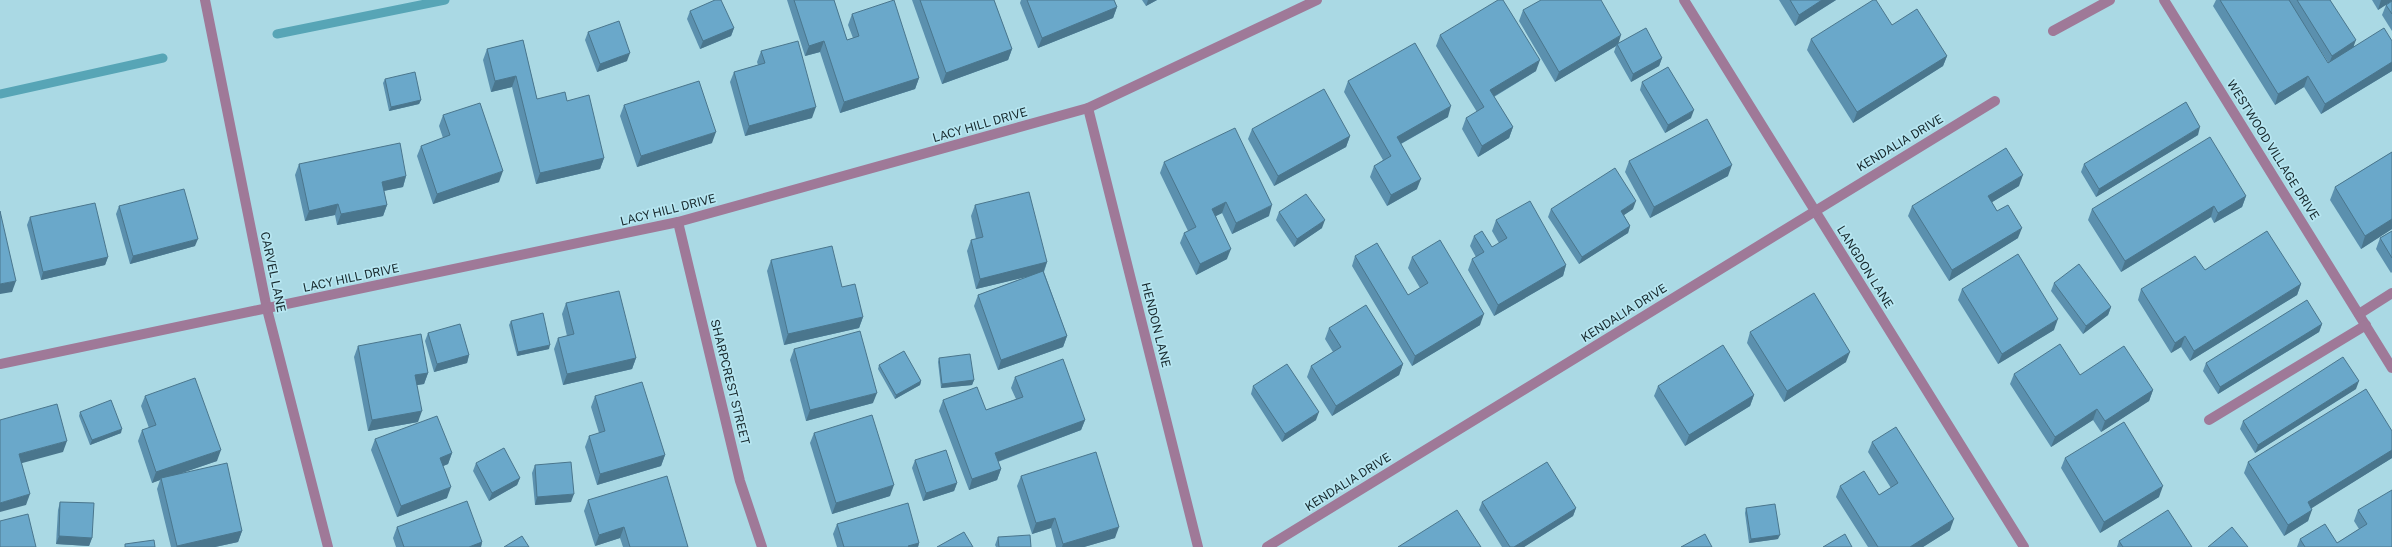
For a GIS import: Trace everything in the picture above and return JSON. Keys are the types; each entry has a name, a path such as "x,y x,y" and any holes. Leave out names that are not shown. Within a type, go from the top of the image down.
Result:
{"street":[{"name":"CARVEL LANE","path":"205,0 267,309 328,547"},
{"name":"LACY HILL DRIVE","path":"0,364 678,222 1088,108 1316,0"},
{"name":"LANGDON LANE","path":"1684,0 2024,547"},
{"path":"2053,31 2110,0"},
{"name":"WESTWOOD VILLAGE DRIVE","path":"2164,0 2392,368"},
{"name":"KENDALIA DRIVE","path":"1267,547 1995,101"},
{"name":"HENDON LANE","path":"1088,108 1198,547"},
{"name":"SHARPCREST STREET","path":"678,222 740,480 762,547"},
{"path":"2359,314 2392,293"},
{"path":"2209,420 2366,325"}],"building":[{"path":"715,0 721,0 734,28 703,41 690,11"},
{"path":"794,0 834,0 847,40 859,36 852,14 894,0 919,78 844,102 824,41 809,46"},
{"path":"920,0 994,0 1012,49 946,73"},
{"path":"1027,0 1114,0 1117,7 1042,38"},
{"path":"1498,0 1503,0 1540,60 1490,90 1513,127 1482,146 1466,118 1484,107 1440,35"},
{"path":"1541,0 1601,0 1621,35 1559,72 1523,10"},
{"path":"1790,0 1822,0 1799,15"},
{"path":"1873,0 1876,0 1892,25 1917,9 1947,56 1857,112 1811,39"},
{"path":"2220,0 2289,0 2328,63 2384,28 2392,41 2392,62 2325,104 2308,76 2278,94"},
{"path":"2297,0 2330,0 2356,40 2332,56"},
{"path":"2392,1 2392,14 2386,5"},
{"path":"619,21 630,53 600,64 588,32"},
{"path":"1646,28 1662,58 1633,74 1617,44"},
{"path":"523,40 537,99 565,92 567,101 589,95 604,158 540,173 516,76 495,81 487,49"},
{"path":"798,41 816,107 749,126 734,72 765,63 761,51"},
{"path":"1415,43 1451,106 1397,137 1421,179 1391,195 1374,166 1391,156 1348,81"},
{"path":"1668,67 1694,110 1668,125 1642,82"},
{"path":"415,72 421,100 391,107 385,79"},
{"path":"699,81 716,132 641,156 624,105"},
{"path":"1324,89 1350,136 1278,176 1252,129"},
{"path":"2186,102 2200,127 2099,189 2084,164"},
{"path":"480,103 503,171 437,194 421,146 450,135 443,115"},
{"path":"1707,119 1732,165 1654,207 1629,161"},
{"path":"1235,128 1272,205 1236,223 1226,202 1212,209 1231,249 1200,264 1184,233 1196,227 1164,162"},
{"path":"2210,137 2246,196 2218,213 2214,206 2125,261 2092,209"},
{"path":"400,143 406,176 382,182 387,205 341,214 338,204 309,211 299,164"},
{"path":"2006,148 2023,175 1988,196 1997,211 2008,205 2022,228 1952,270 1912,206"},
{"path":"2392,152 2392,219 2365,236 2335,187"},
{"path":"1615,168 1636,201 1621,211 1630,226 1582,257 1551,209"},
{"path":"184,189 198,239 133,256 119,206"},
{"path":"1029,192 1047,262 980,279 971,240 983,237 975,205"},
{"path":"1306,194 1325,220 1297,239 1279,212"},
{"path":"1530,201 1566,265 1498,305 1472,259 1484,252 1474,236 1482,231 1492,247 1507,238 1496,220"},
{"path":"95,203 108,257 43,272 30,217"},
{"path":"0,211 16,281 0,284"},
{"path":"2267,231 2301,284 2194,351 2185,336 2175,343 2141,289 2195,256 2205,270"},
{"path":"2392,231 2392,258 2380,238"},
{"path":"1440,240 1484,314 1415,356 1355,256 1377,243 1408,295 1428,283 1412,257"},
{"path":"832,246 842,287 855,284 863,317 788,334 771,260"},
{"path":"2018,254 2058,319 2002,354 1962,289"},
{"path":"2079,264 2111,307 2086,326 2054,283"},
{"path":"1043,271 1067,336 1001,360 978,295"},
{"path":"619,291 636,358 567,374 558,338 574,334 566,303"},
{"path":"1814,293 1850,352 1787,391 1750,332"},
{"path":"2307,300 2322,324 2220,387 2206,363"},
{"path":"1366,305 1403,364 1336,406 1311,366 1341,347 1329,328"},
{"path":"543,313 550,345 518,352 511,321"},
{"path":"460,324 469,355 437,364 428,333"},
{"path":"860,331 877,393 810,410 794,349"},
{"path":"421,334 428,373 415,375 422,411 372,420 358,346"},
{"path":"2060,344 2080,375 2124,346 2153,390 2105,421 2097,409 2055,437 2014,374"},
{"path":"1723,345 1754,395 1689,435 1658,386"},
{"path":"904,351 921,381 896,395 879,365"},
{"path":"970,354 974,380 942,384 939,358"},
{"path":"2343,357 2359,381 2258,445 2243,421"},
{"path":"1063,359 1085,420 995,453 1001,469 972,479 943,400 977,387 986,410 1023,397 1015,377"},
{"path":"1287,364 1319,412 1285,434 1253,386"},
{"path":"195,378 221,450 156,472 142,430 156,425 145,396"},
{"path":"642,382 665,455 600,474 589,436 605,431 595,396"},
{"path":"2366,389 2392,431 2392,450 2308,502 2312,510 2288,525 2248,462"},
{"path":"111,400 122,429 92,440 80,412"},
{"path":"57,404 67,441 19,454 30,494 0,503 0,420"},
{"path":"872,415 894,485 836,503 814,433"},
{"path":"437,416 452,453 440,458 451,487 401,506 375,439"},
{"path":"2124,422 2163,486 2104,522 2065,458"},
{"path":"1896,427 1954,519 1910,547 1878,547 1840,486 1864,471 1879,495 1898,483 1872,442"},
{"path":"504,448 520,478 492,493 476,463"},
{"path":"946,450 957,483 926,493 915,460"},
{"path":"1096,452 1119,527 1063,544 1055,518 1036,523 1021,476"},
{"path":"571,462 574,494 537,497 535,465"},
{"path":"1547,462 1576,508 1514,547 1510,547 1482,502"},
{"path":"227,463 242,531 177,546 161,478"},
{"path":"667,476 688,547 630,547 624,527 599,535 588,500"},
{"path":"2392,490 2392,547 2305,547 2300,539 2325,524 2337,543 2367,524 2358,510"},
{"path":"467,501 482,542 469,547 404,547 397,527"},
{"path":"60,502 94,503 92,538 59,536"},
{"path":"908,503 919,543 908,546 909,547 844,547 837,524"},
{"path":"1775,504 1780,535 1751,539 1746,508"},
{"path":"1457,510 1481,547 1398,547"},
{"path":"2168,510 2192,547 2123,547 2119,541"},
{"path":"28,514 36,547 0,547 0,521"},
{"path":"2232,527 2248,547 2208,547"},
{"path":"964,532 973,547 937,547"},
{"path":"1705,534 1712,547 1681,547"},
{"path":"1845,534 1852,547 1823,547"},
{"path":"1030,535 1031,547 999,547 998,537"},
{"path":"522,536 529,547 504,547"},
{"path":"154,540 155,547 125,547 125,544"}],"waterway":[{"path":"277,34 445,0"},
{"path":"0,94 163,58"}]}
